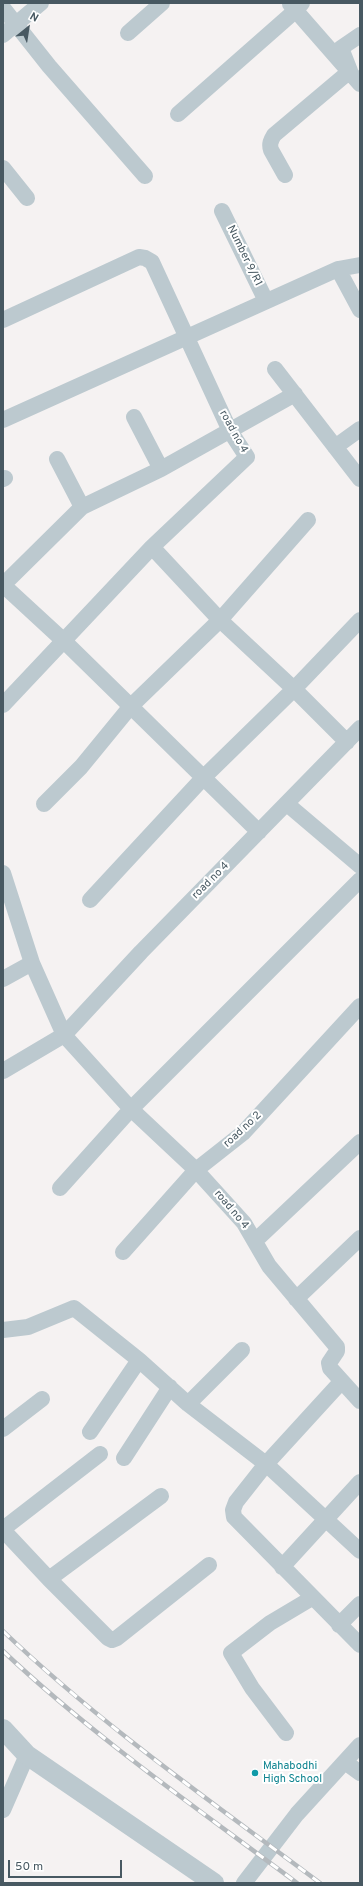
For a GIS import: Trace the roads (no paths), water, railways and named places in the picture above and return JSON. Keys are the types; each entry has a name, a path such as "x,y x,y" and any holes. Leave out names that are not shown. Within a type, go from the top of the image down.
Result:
{"street":[{"path":"3,35 40,3"},
{"path":"128,32 162,3"},
{"path":"178,114 295,6 360,84"},
{"path":"3,8 17,24 48,66 145,176"},
{"path":"350,71 341,48 360,34"},
{"path":"285,175 271,150 271,140 274,135 350,71"},
{"path":"3,168 27,198"},
{"name":"Number 9/R1","path":"222,211 266,301"},
{"name":"road no 4","path":"3,320 139,257 145,258 152,262 185,337 230,431 247,457 152,548 3,706"},
{"path":"3,420 338,269 360,265"},
{"path":"338,269 360,310"},
{"path":"275,369 360,479"},
{"path":"259,832 65,642 3,585 82,507 161,469 295,394"},
{"path":"134,417 161,469"},
{"path":"335,447 360,428"},
{"path":"57,459 82,507"},
{"path":"44,804 80,767 131,706 220,620 308,520"},
{"path":"152,548 220,620 294,689 347,742"},
{"path":"90,900 204,777 294,689 360,620"},
{"name":"road no 4","path":"3,1070 64,1035 141,952 360,728"},
{"path":"287,804 360,866"},
{"name":"road no 4","path":"3,873 32,963 64,1035 131,1109 196,1170 244,1223 269,1266 337,1347 337,1351 329,1363 330,1368 341,1382 360,1401"},
{"path":"60,1188 131,1109 360,880"},
{"path":"3,979 32,963"},
{"name":"road no 2","path":"123,1252 196,1170 243,1133 360,1006"},
{"path":"255,1241 360,1142"},
{"path":"296,1299 360,1238"},
{"path":"3,1330 28,1327 74,1308 139,1360 188,1404 266,1464 359,1548"},
{"path":"188,1404 242,1350"},
{"path":"90,1432 139,1360"},
{"path":"341,1382 266,1464 236,1502 233,1510 234,1517 312,1598 360,1645"},
{"path":"124,1458 170,1387"},
{"path":"3,1429 42,1399"},
{"path":"100,1454 3,1530 49,1579 108,1638 112,1640 117,1638 208,1565"},
{"path":"282,1567 360,1482"},
{"path":"49,1579 161,1496"},
{"path":"286,1733 252,1688 231,1653 270,1623 312,1598"},
{"path":"339,1625 360,1604"},
{"path":"3,1729 26,1755 214,1883"},
{"path":"244,1883 297,1814 360,1745"},
{"path":"3,1810 26,1755"},
{"path":"345,1762 360,1773"}],"railway":[{"path":"3,1631 79,1699 118,1731 320,1883"},
{"path":"3,1651 73,1713 147,1771 297,1883"}],"place":[{"name":"Mahabodhi High School","path":"255,1773"}]}
